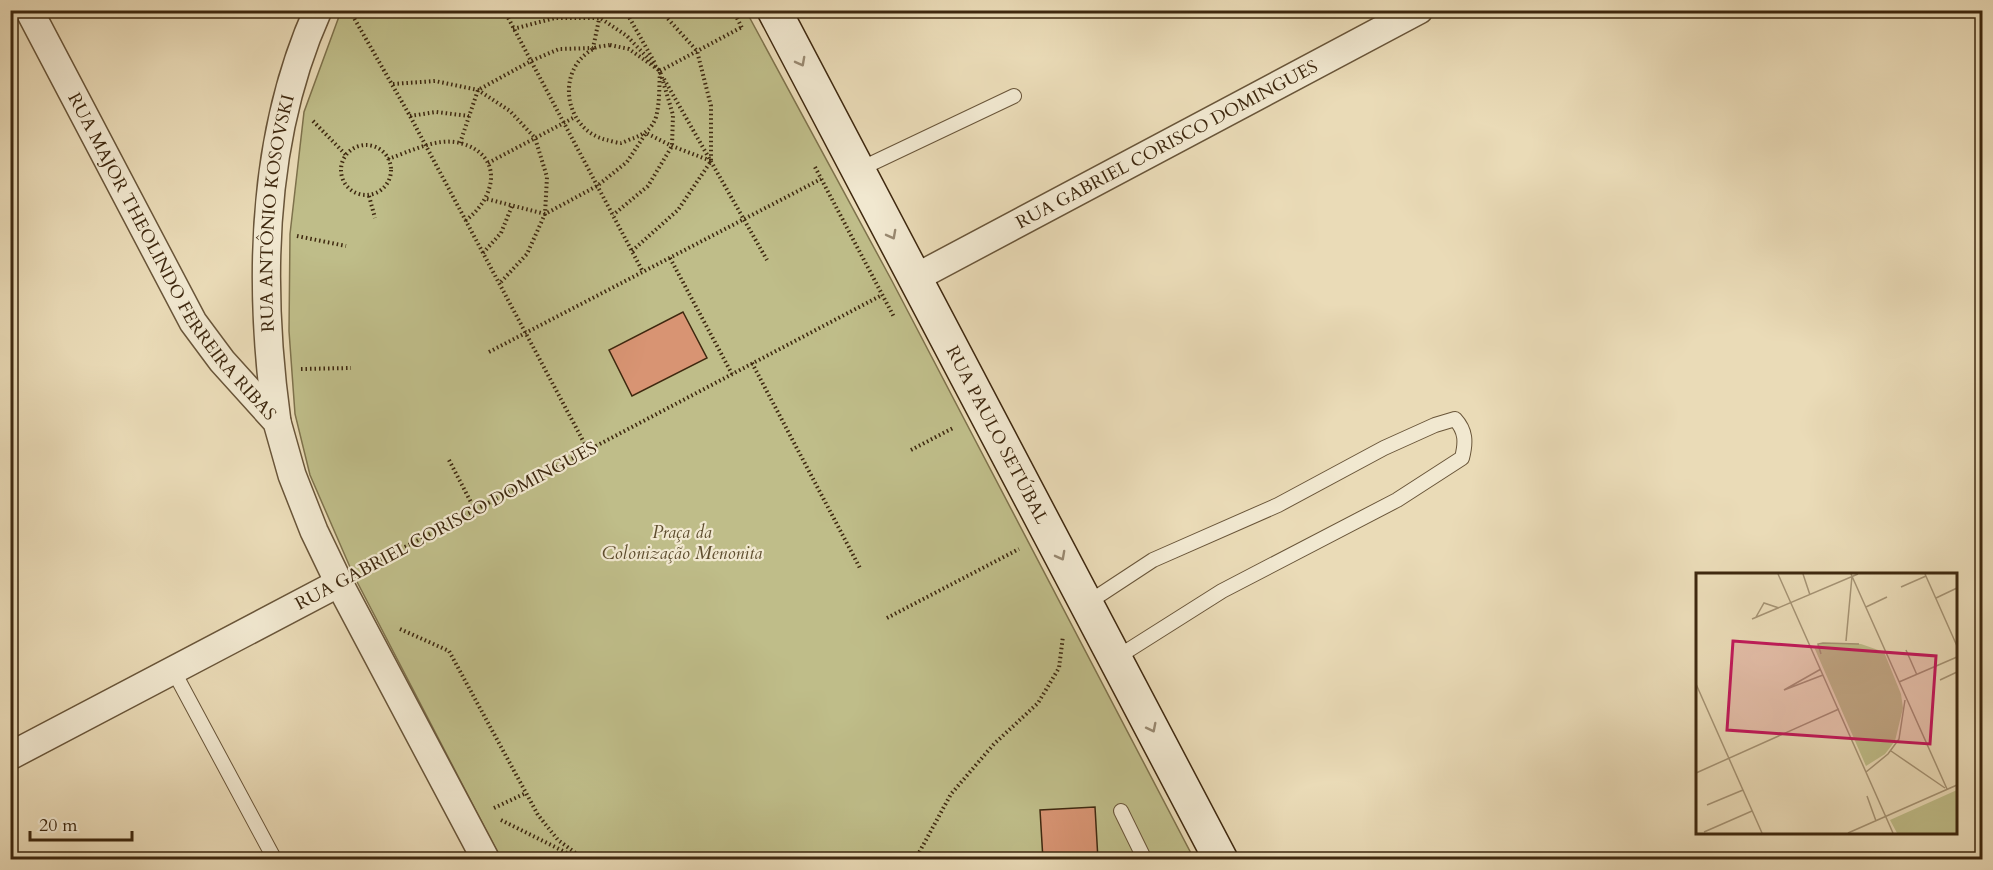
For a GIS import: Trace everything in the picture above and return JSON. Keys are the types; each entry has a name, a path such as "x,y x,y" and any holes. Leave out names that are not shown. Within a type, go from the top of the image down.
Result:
{"main road":[{"name":"RUA PAULO SETÚBAL","path":"774,10 1221,860"}],"street":[{"name":"RUA MAJOR THEOLINDO FERREIRA RIBAS","path":"29,10 193,322 222,361 277,422 295,484 314,531 339,583 486,860"},
{"name":"RUA ANTÔNIO KOSOVSKI","path":"277,422 270,370 266,305 266,230 275,160 288,96 308,33 318,10"},
{"name":"RUA GABRIEL CORISCO DOMINGUES","path":"915,278 1419,10"},
{"name":"RUA GABRIEL CORISCO DOMINGUES","path":"10,756 339,583"}],"lane":[{"path":"858,170 1014,96"},
{"path":"1086,604 1153,561 1278,505 1384,448 1435,425 1455,419 1463,428 1465,443 1462,458 1397,500 1222,591 1116,658"},
{"path":"173,670 275,860"},
{"path":"1121,811 1145,860"}],"path":[{"path":"504,10 643,272"},
{"path":"601,10 593,48 574,66 569,82 569,102 575,117 587,132 601,139 620,143 646,133 711,161"},
{"path":"626,10 767,260"},
{"path":"632,251 678,210 711,161 711,106 697,51 660,10"},
{"path":"346,21 350,11"},
{"path":"350,11 393,84 588,450"},
{"path":"513,29 555,18 600,18 627,36 660,71 673,115 672,146 648,186 613,215"},
{"path":"660,71 742,27"},
{"path":"460,143 478,90 531,61 559,50 610,45 629,49 660,71"},
{"path":"487,199 545,214 597,186 627,162 655,119 659,102 660,71"},
{"path":"393,84 435,81 478,90 510,111 536,138 548,177 545,214 526,254 499,284"},
{"path":"410,116 436,112 469,116"},
{"path":"488,164 575,117"},
{"path":"310,131 311,119 346,155"},
{"path":"388,159 442,142 460,143 477,151 488,164 492,183 487,199 478,211 465,221"},
{"path":"368,146 383,153 388,159 390,174 383,188 369,195 361,195 346,187 341,171 342,162 352,149 368,146"},
{"path":"489,352 821,179"},
{"path":"369,195 375,218"},
{"path":"483,253 501,232 512,206"},
{"path":"266,230 346,246"},
{"path":"299,236 299,247"},
{"path":"670,258 732,374"},
{"name":"RUA GABRIEL CORISCO DOMINGUES","path":"368,578 363,569 882,295"},
{"path":"300,360 302,380"},
{"path":"752,363 861,570"},
{"path":"270,370 351,368"},
{"path":"911,450 953,428"},
{"path":"449,460 475,510"},
{"path":"887,618 1048,532"},
{"path":"391,625 448,651 538,815 558,840 583,860"},
{"path":"915,860 951,794 994,744 1038,703 1059,668 1064,636"},
{"path":"485,812 525,792"},
{"path":"496,818 583,860"}],"green space":[{"name":"Praça da Colonização Menonita","path":"341,11 746,11 892,281 1194,859 501,859 353,574 310,475 295,414 289,331 290,234 304,112"}],"building":[{"path":"683,312 707,358 632,396 609,350"},
{"path":"1095,807 1098,860 1043,860 1040,810"}]}
